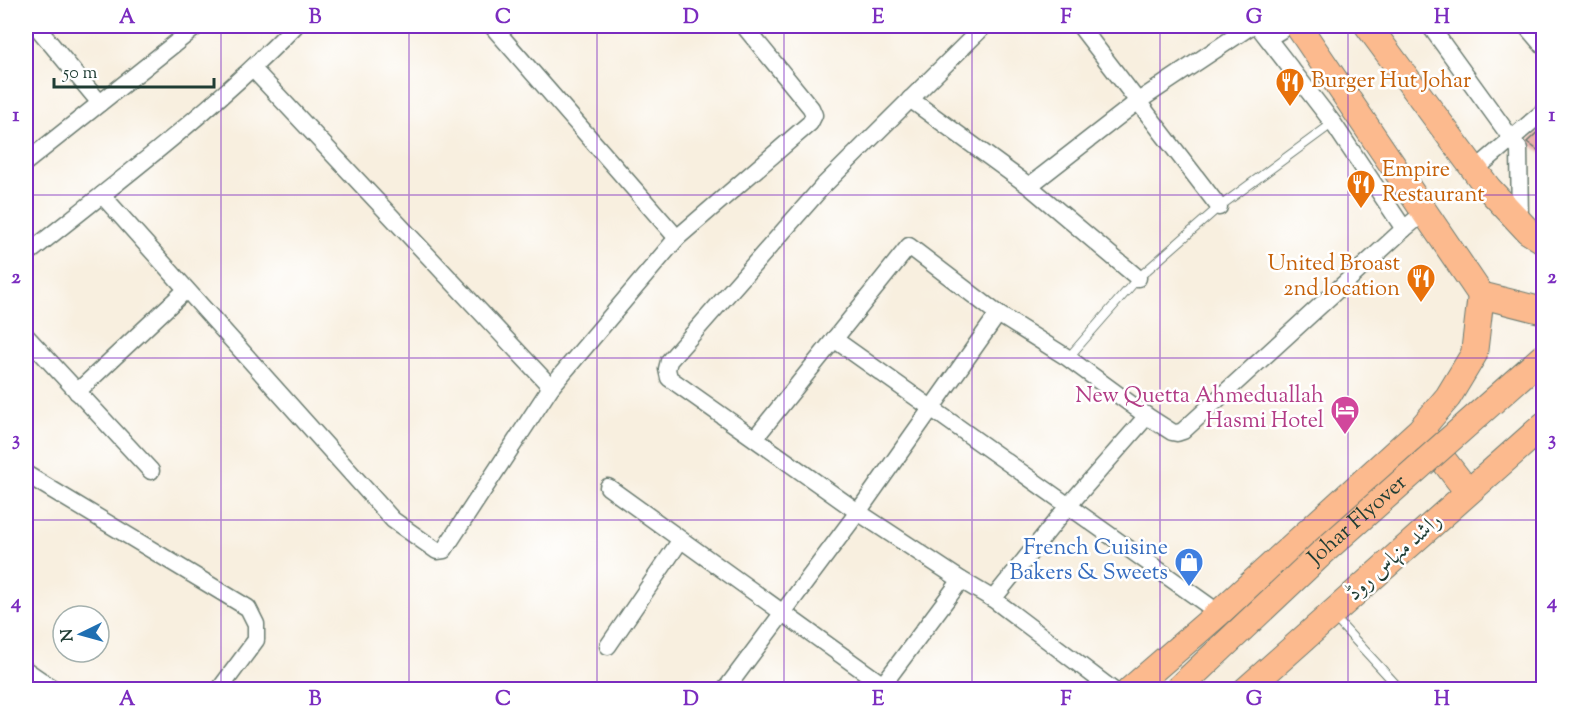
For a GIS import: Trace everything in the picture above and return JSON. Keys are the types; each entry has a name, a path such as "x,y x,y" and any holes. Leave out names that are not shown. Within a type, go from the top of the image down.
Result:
{"main road":[{"path":"1130,690 1219,613 1420,430 1449,397 1474,354 1481,296 1426,211 1298,26"},
{"path":"1368,26 1488,188 1528,231 1544,241"},
{"path":"1481,296 1544,311"},
{"name":"Johar Flyover","path":"1177,690 1323,552 1544,356"},
{"name":"راشد منہاس روڈ","path":"1246,690 1544,425"},
{"path":"1420,430 1468,492"}],"street":[{"path":"36,26 100,103"},
{"path":"26,162 197,26"},
{"path":"26,255 253,69 295,26"},
{"path":"492,26 677,238"},
{"path":"102,195 393,520 437,550 444,550 551,387 677,238 810,123 814,115 812,108 744,26"},
{"path":"984,26 823,186 669,361 667,369 669,378 858,512 993,599 1113,690"},
{"path":"1080,26 1219,207"},
{"path":"1029,186 1137,102 1251,26"},
{"path":"1288,26 1263,32 1333,123 1404,230"},
{"path":"1430,26 1519,149 1520,222"},
{"path":"1526,26 1544,46"},
{"path":"253,69 551,387"},
{"path":"910,99 1029,186 1138,278"},
{"path":"1475,170 1544,111"},
{"path":"755,438 909,246 998,314 1068,358 1147,416 1172,432 1178,433 1183,431 1426,211"},
{"path":"77,392 186,290"},
{"path":"725,690 858,512 998,314"},
{"path":"26,336 151,471"},
{"path":"834,339 1219,613"},
{"path":"993,599 1068,506 1147,416"},
{"path":"26,474 248,608 256,624 256,640 219,690"},
{"path":"608,487 884,688 961,580"},
{"path":"608,646 680,541"},
{"path":"26,670 55,690"}],"lane":[{"path":"1068,358 1138,278 1219,207 1333,123"},
{"path":"1332,614 1401,690"}],"building":[{"path":"1544,126 1544,155 1527,142"}],"place":[{"name":"Burger Hut Johar","path":"1290,108"},
{"name":"Empire Restaurant","path":"1361,210"},
{"name":"United Broast 2nd location","path":"1421,304"},
{"name":"New Quetta Ahmeduallah Hasmi Hotel","path":"1345,436"},
{"name":"French Cuisine Bakers & Sweets","path":"1189,588"}]}
